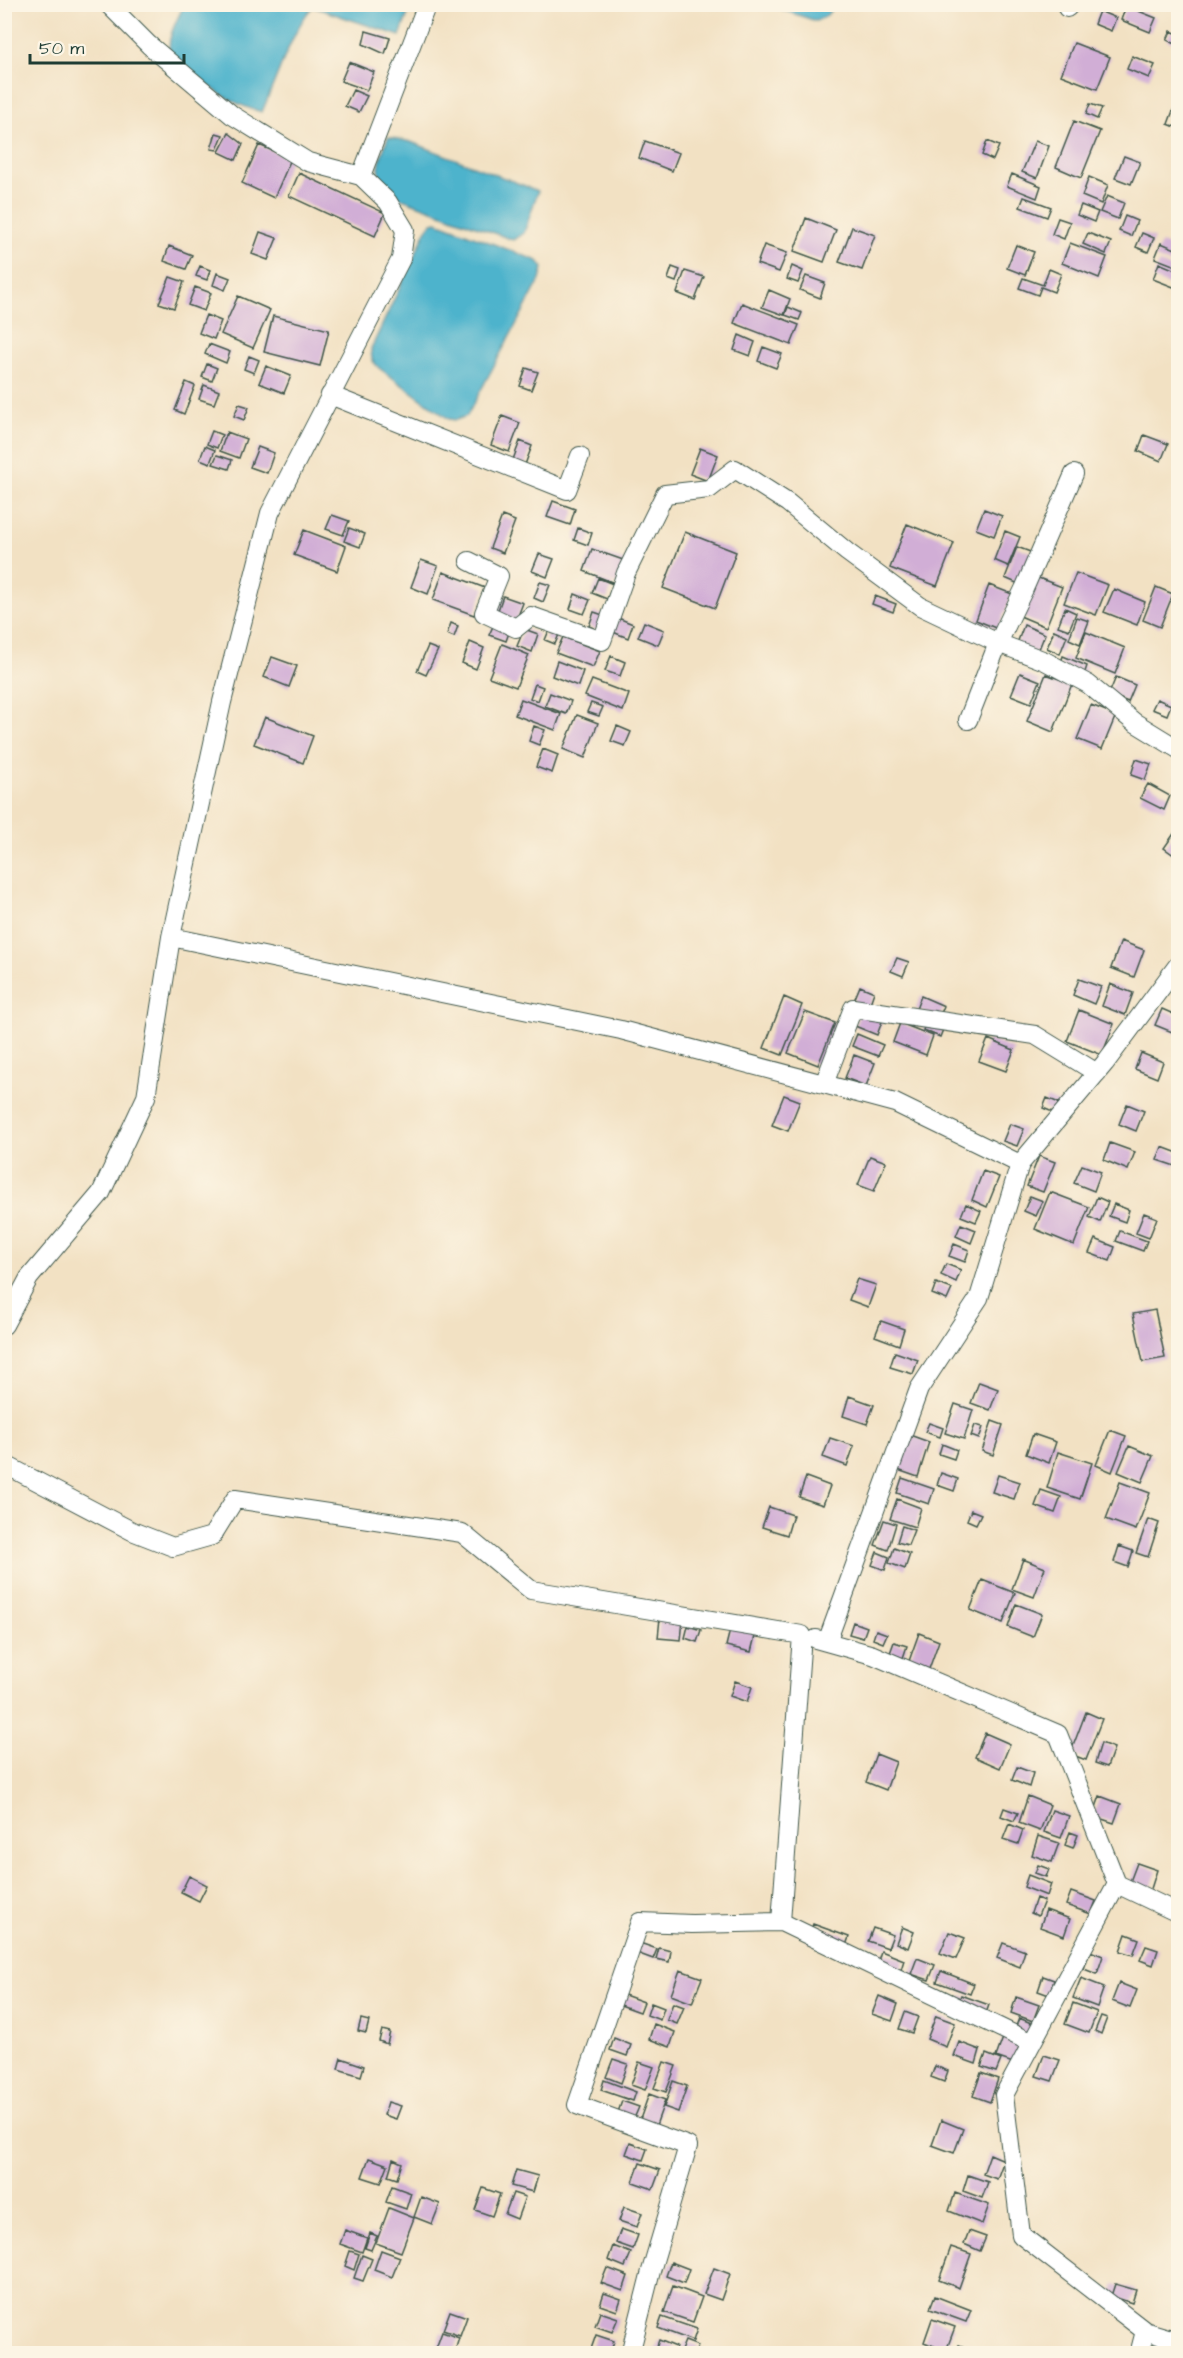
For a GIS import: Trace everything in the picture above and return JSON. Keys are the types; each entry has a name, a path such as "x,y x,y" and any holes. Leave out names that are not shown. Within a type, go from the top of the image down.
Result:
{"street":[{"path":"4,1325 29,1278 101,1193 146,1097 171,937 222,702 270,513 400,259 405,230 387,202 361,176 308,162 232,115 149,45 108,4"},
{"path":"361,176 427,4"},
{"path":"330,395 567,490 580,456"},
{"path":"469,561 500,576 484,613 516,628 531,616 602,641 626,573 665,494 709,489 735,469 788,503 847,552 920,606 998,644 1045,661 1088,684 1134,722 1179,749"},
{"path":"968,720 998,644 1074,474"},
{"path":"171,937 621,1030 824,1084 895,1103 1020,1164"},
{"path":"827,1642 919,1389 979,1298 1020,1164 1097,1072 1179,965"},
{"path":"824,1084 853,1008 1035,1035 1097,1072"},
{"path":"4,1464 132,1531 173,1548 212,1536 235,1499 462,1533 531,1590 802,1635 873,1655 1058,1734 1117,1884 1179,1913"},
{"path":"781,1922 802,1635"},
{"path":"1117,1884 1004,2095 1021,2235 1144,2331 1179,2341"},
{"path":"630,2354 651,2271 688,2146 576,2105 640,1922 692,1924 781,1922 1032,2043"},
{"path":"1139,2354 1144,2331"}],"water":[{"path":"835,4 826,16 816,21 768,5"},
{"path":"184,5 411,5 400,36 313,7 292,41 262,112 223,96 170,53 171,34"},
{"path":"388,137 411,142 538,191 524,233 513,240 400,198 390,192 380,179 379,172 381,156"},
{"path":"437,222 538,261 543,268 540,280 467,416 456,420 449,419 379,368 372,360 371,349 426,231 432,223"}],"building":[{"path":"1126,6 1156,18 1150,32 1121,20"},
{"path":"1099,11 1116,18 1111,31 1094,24"},
{"path":"366,31 390,38 385,54 363,44"},
{"path":"1171,31 1178,34 1178,45 1167,40"},
{"path":"1074,43 1110,57 1097,89 1061,75"},
{"path":"1132,56 1155,65 1149,78 1127,69"},
{"path":"349,62 374,72 367,90 341,81"},
{"path":"353,90 367,96 359,112 345,106"},
{"path":"1090,104 1102,108 1097,119 1086,114"},
{"path":"1174,108 1178,109 1178,128 1168,124"},
{"path":"1074,121 1100,131 1081,178 1056,167"},
{"path":"216,133 223,135 217,150 211,149"},
{"path":"229,133 243,144 236,160 219,152"},
{"path":"645,141 679,153 672,171 639,158"},
{"path":"987,141 999,146 993,160 982,155"},
{"path":"1035,141 1049,146 1037,178 1022,172"},
{"path":"259,145 291,159 274,198 242,183"},
{"path":"1124,156 1140,162 1131,184 1115,178"},
{"path":"299,173 385,213 375,236 289,196"},
{"path":"1012,174 1041,186 1037,198 1007,186"},
{"path":"1089,177 1108,185 1101,204 1082,196"},
{"path":"1107,196 1124,203 1118,219 1100,212"},
{"path":"1024,197 1051,207 1047,217 1020,207"},
{"path":"1081,205 1098,212 1094,222 1077,215"},
{"path":"1125,216 1137,221 1131,236 1119,231"},
{"path":"806,218 836,230 824,262 794,251"},
{"path":"1058,218 1070,222 1064,239 1052,234"},
{"path":"852,227 875,235 862,270 839,262"},
{"path":"260,232 277,238 268,260 252,254"},
{"path":"1088,233 1111,242 1106,254 1083,244"},
{"path":"1142,233 1154,238 1148,252 1136,247"},
{"path":"1070,243 1107,257 1099,278 1062,263"},
{"path":"1161,243 1178,250 1178,267 1155,258"},
{"path":"764,245 787,253 779,272 757,264"},
{"path":"1016,245 1034,252 1025,275 1007,268"},
{"path":"169,246 192,255 186,269 164,261"},
{"path":"1159,263 1178,271 1176,288 1153,279"},
{"path":"200,266 210,270 207,280 196,276"},
{"path":"792,266 803,271 798,283 787,279"},
{"path":"672,267 680,270 676,282 668,279"},
{"path":"1049,269 1061,274 1054,292 1041,287 1038,295 1019,288 1023,278 1043,285"},
{"path":"685,271 704,277 695,300 677,293"},
{"path":"217,273 230,278 225,290 213,285"},
{"path":"806,276 825,283 820,298 800,290"},
{"path":"170,277 184,282 174,308 159,303"},
{"path":"195,287 211,293 204,311 188,305"},
{"path":"769,290 790,299 784,315 762,307"},
{"path":"238,296 270,310 253,348 221,334"},
{"path":"742,303 799,325 791,345 734,323"},
{"path":"788,307 802,313 799,320 785,315"},
{"path":"206,315 221,321 214,339 199,333"},
{"path":"273,316 329,330 320,366 264,352"},
{"path":"739,335 755,342 750,356 734,350"},
{"path":"209,344 230,352 226,363 205,354"},
{"path":"763,347 782,354 776,368 758,361"},
{"path":"249,356 259,360 254,373 244,369"},
{"path":"207,364 217,368 212,381 202,377"},
{"path":"266,366 291,376 284,393 259,383"},
{"path":"526,368 538,372 531,390 520,386"},
{"path":"186,382 195,386 184,414 175,410"},
{"path":"204,385 219,391 214,404 199,399"},
{"path":"239,404 249,407 244,420 234,416"},
{"path":"502,416 520,423 509,452 491,445"},
{"path":"212,431 222,435 217,448 207,444"},
{"path":"227,432 246,439 239,458 220,451"},
{"path":"1144,435 1168,444 1161,461 1138,451"},
{"path":"520,441 532,446 523,470 511,465"},
{"path":"205,446 215,450 210,463 200,459"},
{"path":"258,447 274,453 267,473 250,467"},
{"path":"700,448 718,455 708,481 690,474"},
{"path":"217,455 232,460 229,469 213,464"},
{"path":"553,501 575,509 570,525 547,517"},
{"path":"984,509 1002,516 994,536 976,529"},
{"path":"332,515 349,521 343,535 326,529"},
{"path":"502,516 515,521 503,553 490,548"},
{"path":"907,524 954,543 937,586 890,568"},
{"path":"349,528 365,534 360,547 344,541"},
{"path":"578,528 592,533 588,545 574,540"},
{"path":"304,530 346,546 337,571 294,555"},
{"path":"1005,531 1020,537 1008,566 994,560"},
{"path":"685,532 736,552 715,608 663,588"},
{"path":"1017,547 1033,553 1021,585 1005,578"},
{"path":"592,549 626,561 617,584 584,571"},
{"path":"539,554 554,559 547,577 532,571"},
{"path":"421,560 438,566 428,594 411,587"},
{"path":"443,572 485,588 474,615 433,600"},
{"path":"1076,573 1108,585 1096,615 1064,603"},
{"path":"1036,577 1062,587 1046,627 1020,616"},
{"path":"598,578 613,584 607,599 592,593"},
{"path":"540,582 550,585 543,602 534,598"},
{"path":"989,585 1012,594 998,629 976,620"},
{"path":"1156,587 1173,594 1160,627 1143,620"},
{"path":"1114,589 1145,602 1137,625 1104,612"},
{"path":"575,594 590,600 584,614 570,609"},
{"path":"503,596 523,603 516,621 497,613"},
{"path":"875,596 896,604 893,612 872,604"},
{"path":"1065,608 1076,613 1069,630 1058,626"},
{"path":"594,612 603,615 598,630 589,626"},
{"path":"1077,617 1089,621 1080,644 1069,639"},
{"path":"618,618 633,624 628,638 613,632"},
{"path":"644,622 664,630 658,645 638,637"},
{"path":"451,623 458,626 454,637 447,634"},
{"path":"494,624 510,630 506,641 489,635"},
{"path":"1024,625 1045,634 1037,654 1016,646"},
{"path":"550,628 560,632 555,644 545,640"},
{"path":"524,629 538,634 532,652 517,646"},
{"path":"1054,630 1067,636 1060,654 1047,648"},
{"path":"1086,632 1125,648 1115,674 1076,658"},
{"path":"563,637 600,651 593,667 556,653"},
{"path":"470,642 484,648 476,669 462,663"},
{"path":"502,644 529,655 516,687 489,677"},
{"path":"428,646 438,650 426,675 417,671"},
{"path":"611,656 625,662 620,676 605,671"},
{"path":"1063,656 1087,666 1084,675 1060,665"},
{"path":"272,657 297,666 289,687 264,677"},
{"path":"557,661 583,671 578,686 552,676"},
{"path":"1020,673 1040,681 1031,703 1011,695"},
{"path":"1046,674 1072,684 1053,732 1027,721"},
{"path":"1116,677 1135,685 1128,702 1109,694"},
{"path":"592,680 629,694 623,711 585,696"},
{"path":"535,684 543,687 538,701 530,698"},
{"path":"550,693 571,701 566,714 545,706"},
{"path":"521,699 561,714 555,730 515,715"},
{"path":"1157,699 1171,705 1167,715 1152,709"},
{"path":"591,703 603,707 599,716 587,712"},
{"path":"1091,705 1116,715 1102,749 1077,739"},
{"path":"577,715 598,723 585,758 563,749"},
{"path":"265,717 313,736 303,763 254,744"},
{"path":"534,726 545,730 539,745 529,741"},
{"path":"617,726 631,732 625,746 611,741"},
{"path":"543,749 558,755 552,773 536,767"},
{"path":"1136,759 1151,764 1145,780 1131,775"},
{"path":"1148,784 1170,796 1164,810 1140,798"},
{"path":"1178,828 1178,858 1164,848"},
{"path":"1121,941 1144,950 1134,977 1111,968"},
{"path":"897,958 909,962 903,976 891,971"},
{"path":"1079,979 1101,987 1094,1004 1073,995"},
{"path":"1110,984 1133,993 1125,1015 1102,1006"},
{"path":"860,986 874,992 868,1009 853,1003"},
{"path":"921,996 944,1006 939,1018 916,1009"},
{"path":"784,997 802,1005 782,1055 764,1048"},
{"path":"1162,1009 1178,1016 1177,1034 1155,1025"},
{"path":"861,1010 883,1019 877,1035 855,1026"},
{"path":"1079,1010 1114,1024 1102,1055 1067,1041"},
{"path":"805,1012 835,1023 818,1065 788,1053"},
{"path":"927,1021 944,1027 940,1037 923,1030"},
{"path":"900,1023 933,1036 926,1055 893,1042"},
{"path":"857,1034 883,1045 878,1056 852,1046"},
{"path":"988,1039 1014,1050 1006,1071 979,1061"},
{"path":"1141,1053 1163,1062 1157,1078 1135,1069"},
{"path":"854,1055 875,1063 866,1086 845,1078"},
{"path":"784,1095 800,1101 788,1131 772,1125"},
{"path":"1047,1098 1059,1103 1055,1113 1043,1108"},
{"path":"1127,1104 1144,1111 1136,1131 1119,1124"},
{"path":"1010,1124 1024,1129 1017,1146 1003,1141"},
{"path":"1110,1143 1135,1152 1128,1170 1104,1160"},
{"path":"1162,1147 1178,1153 1175,1166 1157,1160"},
{"path":"870,1156 886,1162 874,1191 858,1185"},
{"path":"1039,1156 1055,1162 1043,1192 1027,1186"},
{"path":"1082,1165 1101,1172 1094,1191 1074,1183"},
{"path":"983,1171 999,1177 987,1207 972,1200"},
{"path":"1050,1192 1089,1207 1074,1245 1035,1229"},
{"path":"1030,1196 1043,1201 1036,1216 1024,1211"},
{"path":"1097,1197 1108,1202 1100,1222 1089,1217"},
{"path":"966,1204 981,1211 976,1222 961,1216"},
{"path":"1114,1204 1129,1210 1125,1222 1109,1216"},
{"path":"1144,1213 1157,1218 1149,1238 1136,1233"},
{"path":"961,1224 976,1230 971,1243 956,1236"},
{"path":"1120,1231 1147,1241 1143,1251 1116,1241"},
{"path":"1095,1239 1115,1247 1110,1261 1089,1253"},
{"path":"954,1244 969,1250 965,1262 949,1256"},
{"path":"946,1264 961,1270 956,1282 941,1275"},
{"path":"857,1279 876,1285 868,1307 849,1300"},
{"path":"936,1283 952,1289 947,1300 932,1294"},
{"path":"1155,1310 1165,1358 1143,1362 1133,1314"},
{"path":"881,1321 904,1329 899,1345 875,1336"},
{"path":"895,1352 918,1360 913,1374 890,1367"},
{"path":"979,1382 998,1389 990,1410 971,1403"},
{"path":"849,1396 874,1405 867,1424 843,1416"},
{"path":"955,1404 973,1410 964,1439 945,1433"},
{"path":"992,1421 1003,1425 993,1455 982,1451"},
{"path":"929,1423 943,1428 940,1437 925,1432"},
{"path":"975,1425 983,1427 979,1439 971,1436"},
{"path":"1110,1430 1126,1436 1112,1472 1096,1465"},
{"path":"907,1434 929,1442 918,1477 895,1469"},
{"path":"1033,1434 1056,1442 1049,1463 1026,1454"},
{"path":"830,1438 854,1446 847,1466 823,1457"},
{"path":"942,1444 957,1450 954,1459 939,1454"},
{"path":"1129,1446 1153,1456 1142,1482 1118,1472"},
{"path":"1058,1452 1092,1463 1080,1499 1047,1488"},
{"path":"941,1473 958,1479 954,1491 937,1485"},
{"path":"998,1475 1020,1482 1014,1499 992,1492"},
{"path":"806,1477 830,1486 823,1505 799,1497"},
{"path":"902,1478 934,1489 929,1504 897,1493"},
{"path":"1120,1482 1150,1493 1136,1530 1106,1519"},
{"path":"1041,1490 1061,1497 1055,1513 1035,1506"},
{"path":"897,1499 921,1508 915,1527 890,1519"},
{"path":"769,1507 793,1515 787,1535 762,1527"},
{"path":"971,1510 981,1514 976,1524 967,1520"},
{"path":"1148,1519 1159,1523 1148,1557 1136,1553"},
{"path":"884,1520 896,1524 888,1550 875,1545"},
{"path":"902,1526 914,1530 908,1545 897,1542"},
{"path":"1119,1546 1133,1551 1128,1567 1114,1562"},
{"path":"894,1548 910,1554 905,1569 889,1563"},
{"path":"877,1552 889,1557 885,1570 872,1565"},
{"path":"1023,1559 1045,1568 1034,1597 1012,1589"},
{"path":"982,1580 1015,1593 1003,1623 970,1610"},
{"path":"1016,1604 1042,1614 1033,1637 1008,1627"},
{"path":"660,1618 683,1620 681,1640 658,1638"},
{"path":"853,1622 867,1627 863,1638 849,1634"},
{"path":"688,1626 701,1630 697,1642 685,1638"},
{"path":"731,1626 756,1632 751,1652 726,1646"},
{"path":"876,1630 887,1634 883,1643 873,1639"},
{"path":"919,1633 939,1641 929,1669 909,1661"},
{"path":"894,1642 907,1646 903,1658 890,1653"},
{"path":"735,1681 752,1687 747,1702 730,1696"},
{"path":"1086,1712 1102,1719 1086,1760 1070,1754"},
{"path":"985,1733 1010,1744 1000,1768 975,1757"},
{"path":"1101,1743 1114,1748 1107,1767 1095,1763"},
{"path":"876,1754 896,1762 886,1790 866,1782"},
{"path":"1017,1767 1033,1773 1029,1787 1012,1780"},
{"path":"1028,1796 1050,1805 1040,1831 1019,1823"},
{"path":"1100,1796 1121,1804 1114,1823 1093,1816"},
{"path":"1004,1808 1018,1813 1014,1821 1001,1816"},
{"path":"1052,1810 1069,1816 1061,1838 1044,1832"},
{"path":"1009,1824 1023,1830 1018,1844 1003,1839"},
{"path":"1070,1832 1078,1835 1073,1848 1065,1845"},
{"path":"1038,1836 1059,1843 1052,1862 1032,1855"},
{"path":"1137,1863 1157,1870 1150,1892 1129,1884"},
{"path":"1038,1865 1049,1869 1046,1877 1035,1873"},
{"path":"1028,1875 1051,1884 1047,1896 1024,1887"},
{"path":"189,1876 207,1885 199,1901 181,1892"},
{"path":"1071,1892 1096,1901 1091,1914 1066,1905"},
{"path":"1036,1898 1044,1901 1038,1916 1031,1913"},
{"path":"1046,1910 1070,1919 1064,1936 1040,1927"},
{"path":"813,1924 849,1937 843,1954 807,1941"},
{"path":"902,1927 914,1932 908,1948 896,1943"},
{"path":"873,1928 893,1935 888,1948 868,1941"},
{"path":"949,1932 965,1938 956,1959 940,1953"},
{"path":"1126,1934 1139,1939 1133,1955 1120,1951"},
{"path":"637,1942 657,1949 653,1959 634,1952"},
{"path":"1003,1943 1025,1951 1020,1967 997,1958"},
{"path":"1146,1946 1158,1950 1153,1965 1140,1960"},
{"path":"659,1948 671,1951 669,1962 656,1959"},
{"path":"881,1951 904,1960 900,1973 877,1964"},
{"path":"1090,1951 1103,1956 1097,1974 1084,1969"},
{"path":"917,1958 935,1965 929,1980 911,1974"},
{"path":"680,1970 702,1978 692,2003 671,1995"},
{"path":"941,1971 974,1984 970,1994 937,1982"},
{"path":"1043,1976 1054,1980 1049,1995 1038,1991"},
{"path":"1081,1978 1104,1987 1097,2007 1073,1998"},
{"path":"1119,1983 1137,1990 1130,2008 1112,2001"},
{"path":"619,1993 644,2002 640,2012 615,2003"},
{"path":"961,1995 989,2005 985,2016 957,2006"},
{"path":"879,1996 898,2004 892,2021 872,2014"},
{"path":"1016,1997 1039,2005 1033,2021 1011,2013"},
{"path":"651,2003 664,2008 660,2020 647,2015"},
{"path":"673,2003 684,2007 677,2024 667,2020"},
{"path":"1073,2003 1097,2012 1089,2033 1065,2024"},
{"path":"905,2012 918,2017 912,2033 899,2029"},
{"path":"936,2016 955,2023 946,2047 927,2039"},
{"path":"1101,2016 1107,2018 1101,2034 1095,2031"},
{"path":"1019,2018 1036,2025 1032,2036 1015,2029"},
{"path":"361,2019 369,2021 366,2033 358,2031"},
{"path":"654,2024 675,2032 670,2047 649,2039"},
{"path":"382,2030 390,2032 387,2044 379,2041"},
{"path":"1004,2035 1021,2041 1013,2063 996,2057"},
{"path":"614,2038 631,2045 627,2056 610,2050"},
{"path":"959,2042 980,2050 976,2064 954,2056"},
{"path":"986,2054 1001,2060 996,2072 981,2067"},
{"path":"1044,2055 1060,2060 1052,2081 1036,2076"},
{"path":"341,2058 364,2066 361,2076 338,2069"},
{"path":"613,2059 628,2064 621,2083 606,2077"},
{"path":"639,2062 654,2067 645,2090 631,2085"},
{"path":"664,2062 676,2066 666,2092 654,2088"},
{"path":"935,2066 948,2071 944,2082 931,2077"},
{"path":"981,2073 998,2079 990,2102 973,2096"},
{"path":"604,2080 636,2092 633,2101 601,2090"},
{"path":"673,2081 687,2086 678,2112 664,2107"},
{"path":"649,2094 665,2100 654,2131 638,2125"},
{"path":"622,2101 639,2107 633,2121 617,2115"},
{"path":"388,2102 401,2106 396,2119 384,2115"},
{"path":"941,2120 963,2129 954,2153 932,2145"},
{"path":"630,2143 647,2149 643,2160 626,2154"},
{"path":"990,2154 1004,2160 997,2179 983,2174"},
{"path":"369,2158 388,2165 381,2183 362,2177"},
{"path":"393,2159 402,2163 397,2179 388,2176"},
{"path":"640,2163 660,2170 653,2189 633,2182"},
{"path":"516,2170 538,2176 533,2192 511,2186"},
{"path":"968,2175 988,2182 982,2198 963,2191"},
{"path":"392,2186 411,2193 406,2209 386,2202"},
{"path":"483,2188 500,2194 492,2216 475,2210"},
{"path":"513,2193 525,2197 517,2219 505,2214"},
{"path":"955,2193 989,2205 982,2224 949,2211"},
{"path":"421,2197 440,2204 432,2224 414,2217"},
{"path":"624,2207 642,2213 637,2227 619,2221"},
{"path":"389,2208 414,2218 401,2252 376,2243"},
{"path":"621,2229 638,2235 633,2249 616,2243"},
{"path":"345,2230 367,2238 362,2252 340,2244"},
{"path":"969,2231 986,2237 980,2251 964,2244"},
{"path":"370,2233 377,2236 371,2250 365,2248"},
{"path":"613,2246 631,2253 625,2267 608,2260"},
{"path":"951,2247 971,2254 959,2288 939,2280"},
{"path":"381,2250 400,2257 392,2277 374,2270"},
{"path":"350,2251 359,2254 354,2270 345,2266"},
{"path":"362,2255 372,2259 363,2281 354,2278"},
{"path":"671,2262 689,2269 684,2283 666,2276"},
{"path":"607,2268 628,2276 623,2291 601,2283"},
{"path":"714,2268 730,2274 721,2300 704,2294"},
{"path":"1115,2284 1136,2290 1132,2303 1111,2296"},
{"path":"673,2286 702,2297 693,2322 664,2312"},
{"path":"604,2293 621,2299 617,2311 600,2305"},
{"path":"935,2296 971,2310 966,2322 930,2309"},
{"path":"450,2311 467,2317 460,2336 443,2330"},
{"path":"600,2312 618,2318 612,2332 595,2326"},
{"path":"662,2317 697,2329 693,2341 658,2328"},
{"path":"932,2319 955,2327 946,2351 924,2342"},
{"path":"442,2332 459,2338 454,2354 435,2351"},
{"path":"596,2335 614,2341 610,2354 591,2349"},
{"path":"659,2340 676,2347 674,2354 654,2354"},
{"path":"685,2341 698,2346 695,2354 680,2353"},
{"path":"959,2345 981,2353 981,2354 955,2354"},
{"path":"1158,2345 1178,2353 1178,2354 1155,2354"}]}
